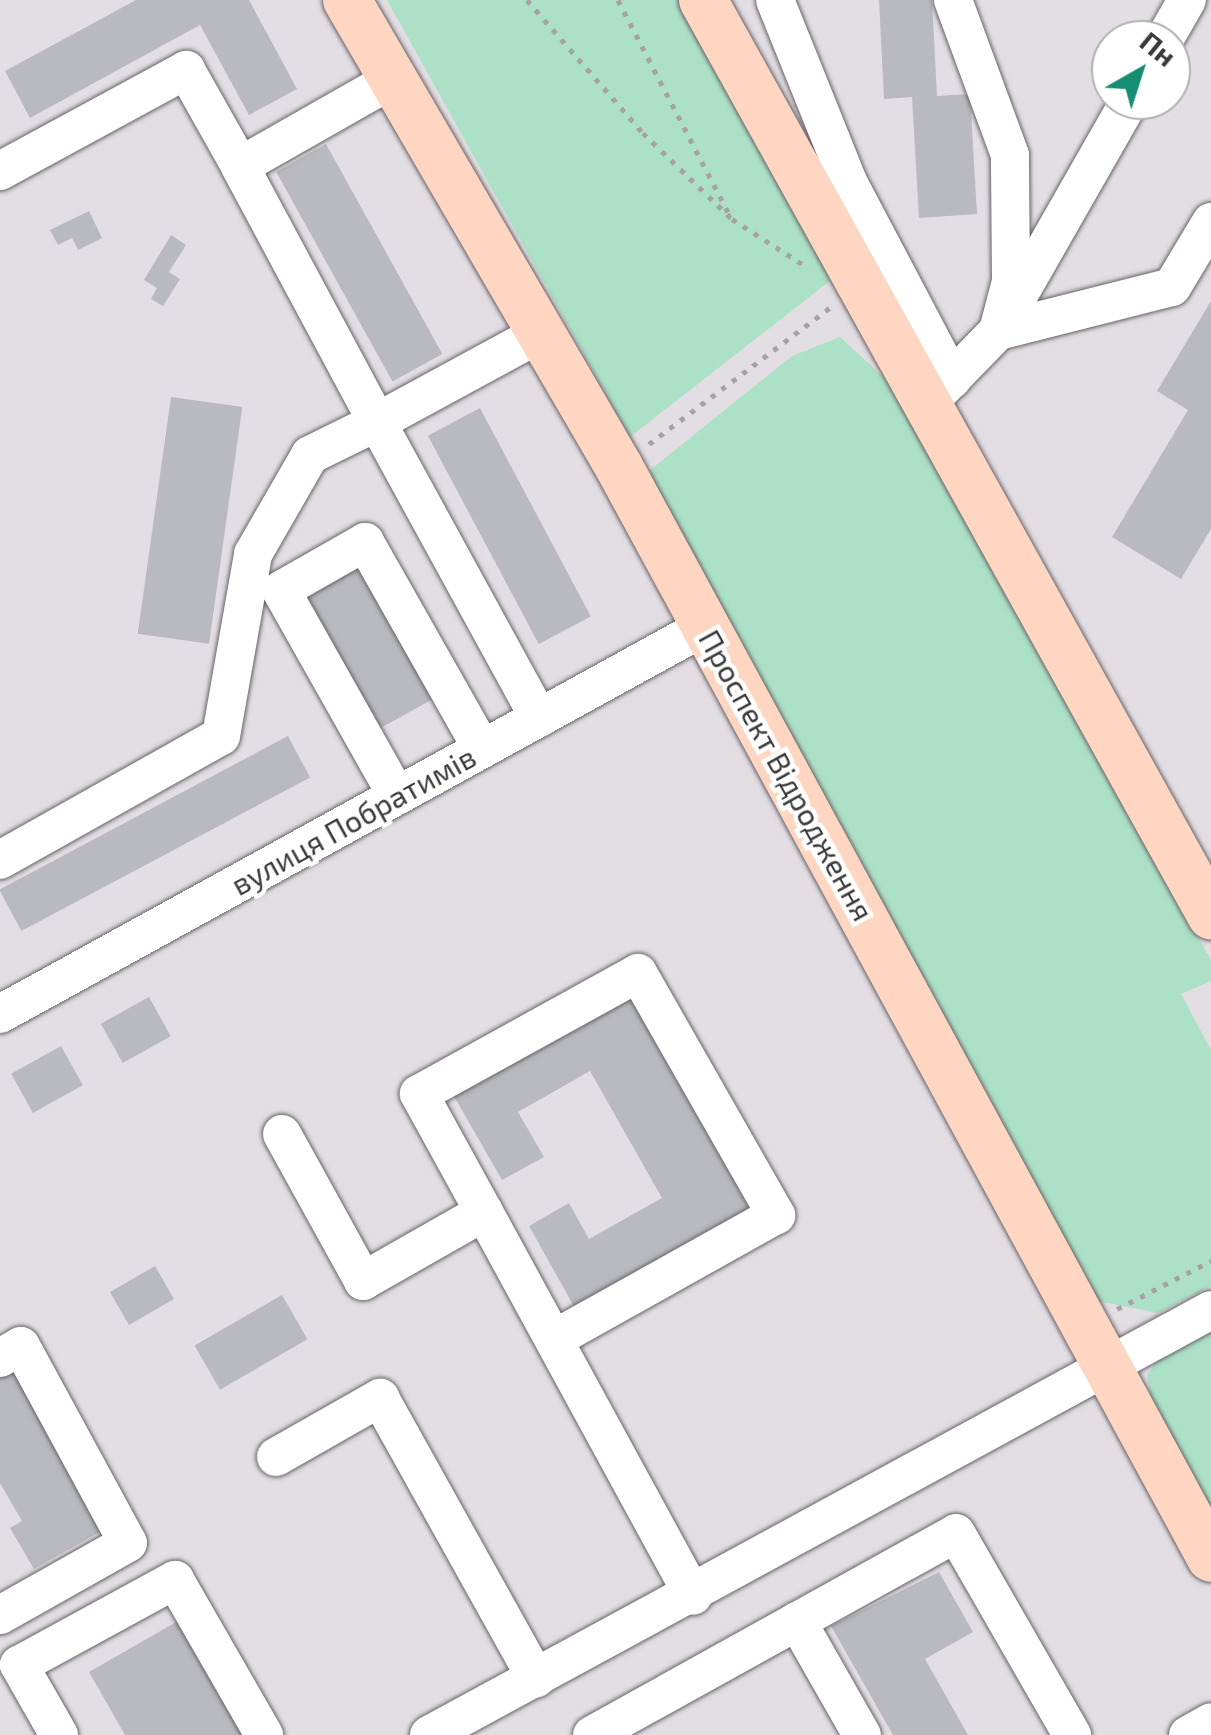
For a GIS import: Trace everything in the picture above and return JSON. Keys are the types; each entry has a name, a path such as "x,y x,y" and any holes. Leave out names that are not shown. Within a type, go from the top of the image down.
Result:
{"main road":[{"name":"Проспект Відродження","path":"347,0 619,467 1111,1366 1211,1558"},
{"path":"703,0 858,286 939,392 1211,915"}],"street":[{"path":"775,0 939,392 998,330 1119,120"},
{"path":"953,0 1010,154 1011,282 998,330"},
{"path":"0,172 186,70 539,718"},
{"path":"240,166 394,79"},
{"path":"998,330 1172,287 1211,222"},
{"path":"0,860 221,736 253,554 310,454 541,332"},
{"path":"397,796 282,590 365,542 482,748"},
{"name":"вулиця Побратимів","path":"0,1014 706,626"},
{"path":"554,1339 776,1215 638,973 418,1094 692,1596"},
{"path":"282,1134 363,1281 484,1212"},
{"path":"429,1735 692,1596 1211,1310"},
{"path":"0,1358 21,1346 128,1543 0,1615"},
{"path":"276,1457 380,1398 536,1678"},
{"path":"592,1735 956,1533 1072,1735"},
{"path":"59,1735 19,1665 175,1580 264,1735"},
{"path":"798,1621 862,1735"},
{"path":"1188,1735 1211,1722"}],"path":[{"path":"527,0 643,134 732,219 786,257 858,286"},
{"path":"618,0 732,219"},
{"path":"619,467 858,286"},
{"path":"1088,1324 1211,1262"}],"green space":[{"path":"387,0 687,0 831,280 630,437"},
{"path":"840,337 892,385 1211,960 1211,981 1181,994 1211,1050 1211,1286 1158,1313 1097,1301 651,483 649,471 792,356"},
{"path":"1211,1326 1211,1508 1151,1399 1147,1375 1163,1352"}],"building":[{"path":"136,0 249,0 297,89 249,115 200,25 30,118 5,71"},
{"path":"879,0 932,0 937,96 970,94 977,214 919,218 912,97 884,99"},
{"path":"326,144 442,354 393,382 276,172"},
{"path":"89,211 102,238 78,250 72,238 58,245 50,230"},
{"path":"171,235 186,245 169,272 180,279 163,306 151,299 157,288 144,280"},
{"path":"1211,301 1211,529 1181,579 1112,537 1188,410 1157,391"},
{"path":"171,397 242,407 209,644 138,634"},
{"path":"480,408 591,616 539,644 428,436"},
{"path":"357,564 432,700 376,731 301,595"},
{"path":"288,736 310,777 21,931 0,889"},
{"path":"629,991 753,1210 576,1310 529,1226 569,1203 589,1239 662,1198 590,1071 518,1112 544,1157 502,1180 451,1091"},
{"path":"149,997 171,1036 123,1063 101,1024"},
{"path":"61,1046 83,1085 33,1113 11,1074"},
{"path":"155,1266 174,1299 129,1325 110,1292"},
{"path":"282,1295 308,1339 220,1390 195,1346"},
{"path":"13,1368 105,1529 34,1569 10,1528 22,1521 0,1483 0,1375"},
{"path":"939,1572 973,1632 925,1659 968,1735 893,1735 831,1626"},
{"path":"178,1621 254,1735 125,1735 89,1672"}]}
